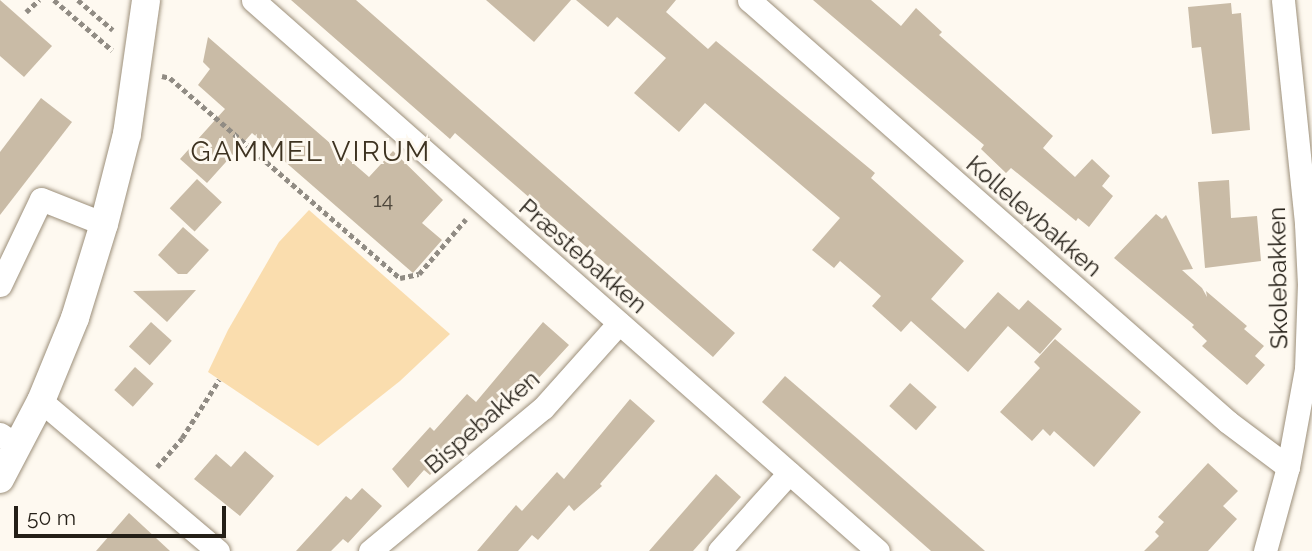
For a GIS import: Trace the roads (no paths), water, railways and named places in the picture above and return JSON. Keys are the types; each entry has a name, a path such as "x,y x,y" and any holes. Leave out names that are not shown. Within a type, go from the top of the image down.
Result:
{"street":[{"path":"0,479 9,440 41,401 75,318 104,224 127,134 146,0"},
{"name":"Præstebakken","path":"253,0 878,551"},
{"name":"Kollelevbakken","path":"749,0 1228,422 1287,467"},
{"name":"Skolebakken","path":"1265,551 1287,467 1306,369 1309,285 1306,223 1283,0"},
{"path":"0,285 41,199 104,224"},
{"name":"Bispebakken","path":"370,551 543,408 619,323"},
{"path":"41,401 218,551"},
{"path":"719,551 789,473"}],"district":[{"name":"GAMMEL VIRUM","path":"311,152"}]}
